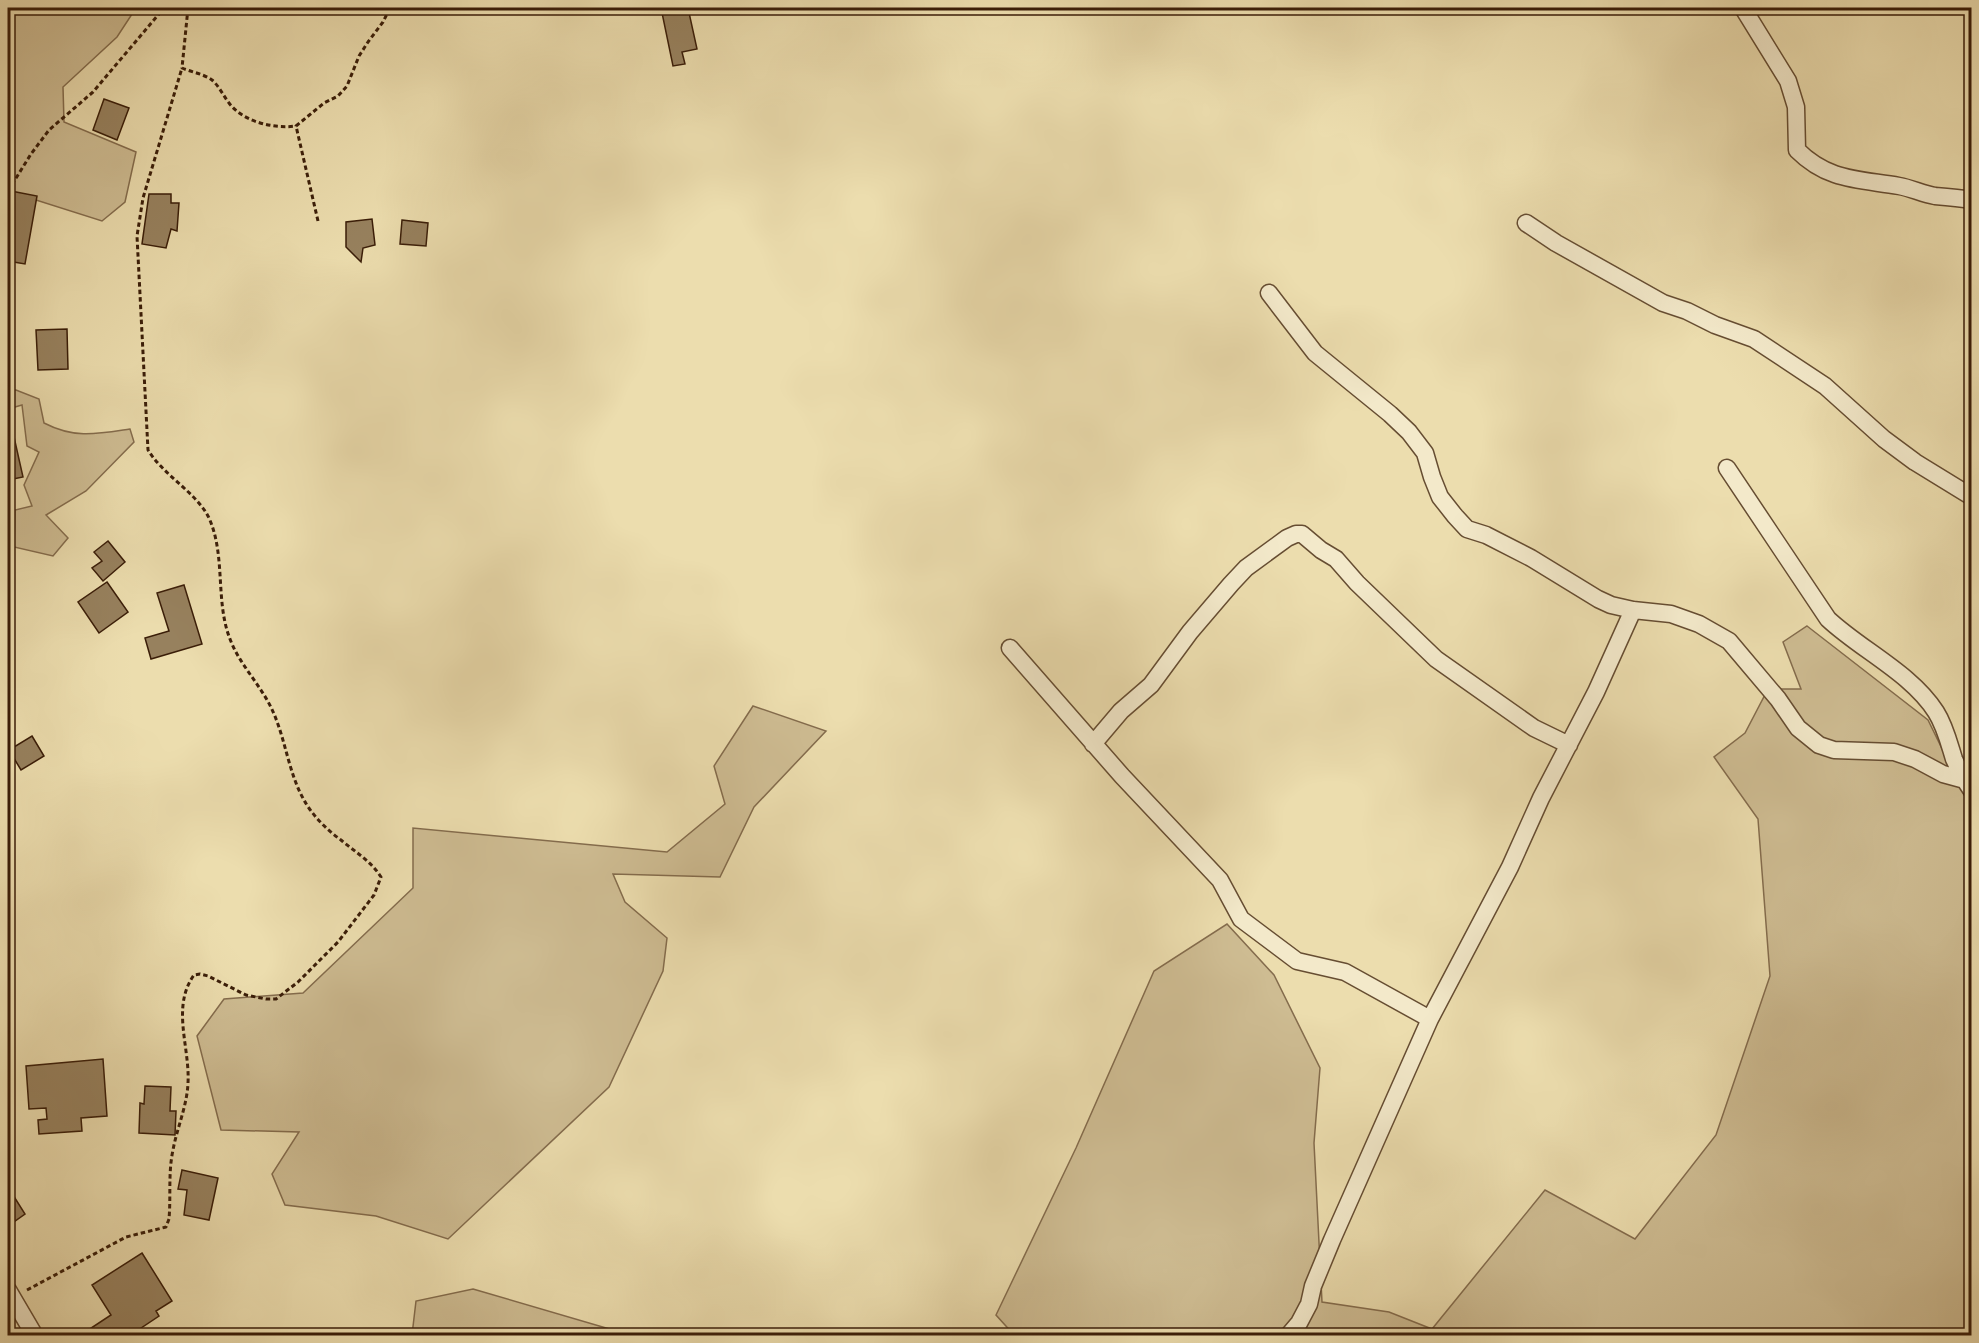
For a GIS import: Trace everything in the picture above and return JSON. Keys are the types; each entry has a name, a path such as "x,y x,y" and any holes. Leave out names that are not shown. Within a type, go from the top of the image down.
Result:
{"street":[{"path":"1743,8 1788,81 1796,107 1797,150 1809,162 1826,172 1840,176 1933,195 1971,200"},
{"path":"1526,223 1556,243 1663,303 1687,311 1715,326 1754,339 1825,386 1884,439 1915,462 1971,497"},
{"path":"1269,293 1315,353 1409,432 1425,453 1440,497 1467,528 1531,558 1611,605 1671,614 1699,624 1729,641 1778,699 1798,728 1819,745 1834,750 1894,752 1915,759 1968,786"},
{"path":"1727,468 1828,619 1844,635 1912,685 1927,701 1944,728 1955,761 1968,786"},
{"path":"1093,744 1121,711 1151,686 1190,632 1246,568 1287,538 1302,534 1336,559 1357,583 1436,659 1525,722 1569,745"},
{"path":"1288,1335 1299,1323 1309,1304 1313,1287 1332,1240 1430,1019 1510,867 1541,798 1596,692 1633,610"},
{"path":"1010,648 1093,744 1220,880 1241,919 1297,961 1345,972 1430,1019"},
{"path":"10,1294 35,1335"}],"path":[{"path":"8,191 49,130 93,92 164,8"},
{"path":"10,1294 126,1237 166,1227 170,1209 172,1151 184,1108 188,1082 182,1021 184,996 194,975 208,976 246,995 276,999 298,982 338,942 374,895 381,877 375,866 340,840 319,820 304,801 294,778 274,713 230,639 215,535 208,516 156,462 148,450 137,236 143,198 182,68 188,8"},
{"path":"182,68 210,78 237,111 271,126 283,128 296,126 338,96 347,86 359,56 390,8"},
{"path":"296,126 318,221"}],"shaded area":[{"path":"8,8 136,8 117,37 63,87 64,122 136,152 125,202 102,221 8,193"},
{"path":"8,390 16,390 39,399 44,423 55,428 86,434 130,429 134,442 86,491 46,515 68,538 53,556 14,547 15,510 32,506 24,485 39,452 27,446 22,405 8,409"},
{"path":"1807,626 1928,720 1971,808 1971,1335 1015,1336 996,1315 1076,1148 1154,971 1227,924 1274,975 1320,1068 1314,1143 1322,1302 1389,1312 1432,1329 1545,1190 1635,1239 1716,1135 1770,976 1758,819 1714,757 1745,733 1768,689 1801,689 1783,642"},
{"path":"753,706 826,731 754,807 720,877 613,874 625,902 667,938 663,971 609,1087 448,1239 376,1216 285,1205 272,1174 299,1132 221,1130 197,1036 224,999 303,993 413,888 413,828 667,852 725,804 714,766"},
{"path":"473,1289 630,1335 412,1335 416,1301"}],"building":[{"path":"661,8 688,8 697,49 682,52 685,64 673,66"},
{"path":"104,99 129,108 117,140 93,130"},
{"path":"11,191 37,196 25,264 8,261 8,212"},
{"path":"149,194 171,194 171,203 179,203 177,231 171,229 166,248 142,244"},
{"path":"372,219 375,245 363,248 361,262 346,247 346,222"},
{"path":"402,220 428,223 426,246 400,244"},
{"path":"67,329 68,369 38,370 36,330"},
{"path":"14,437 23,477 8,480 8,439"},
{"path":"108,541 125,562 103,581 92,568 102,561 94,552"},
{"path":"107,582 128,612 99,633 78,602"},
{"path":"184,585 202,644 151,659 145,638 169,631 157,593"},
{"path":"32,736 44,756 21,770 9,750"},
{"path":"8,938 13,943 8,950"},
{"path":"103,1059 107,1116 81,1118 82,1131 39,1134 38,1120 47,1119 46,1108 29,1109 26,1066"},
{"path":"145,1086 171,1087 170,1111 176,1111 175,1135 139,1133 140,1103 144,1104"},
{"path":"182,1170 218,1178 209,1220 184,1215 187,1190 178,1189"},
{"path":"8,1187 25,1214 8,1226"},
{"path":"142,1253 172,1301 156,1311 159,1316 129,1336 79,1336 111,1315 92,1285"}]}
